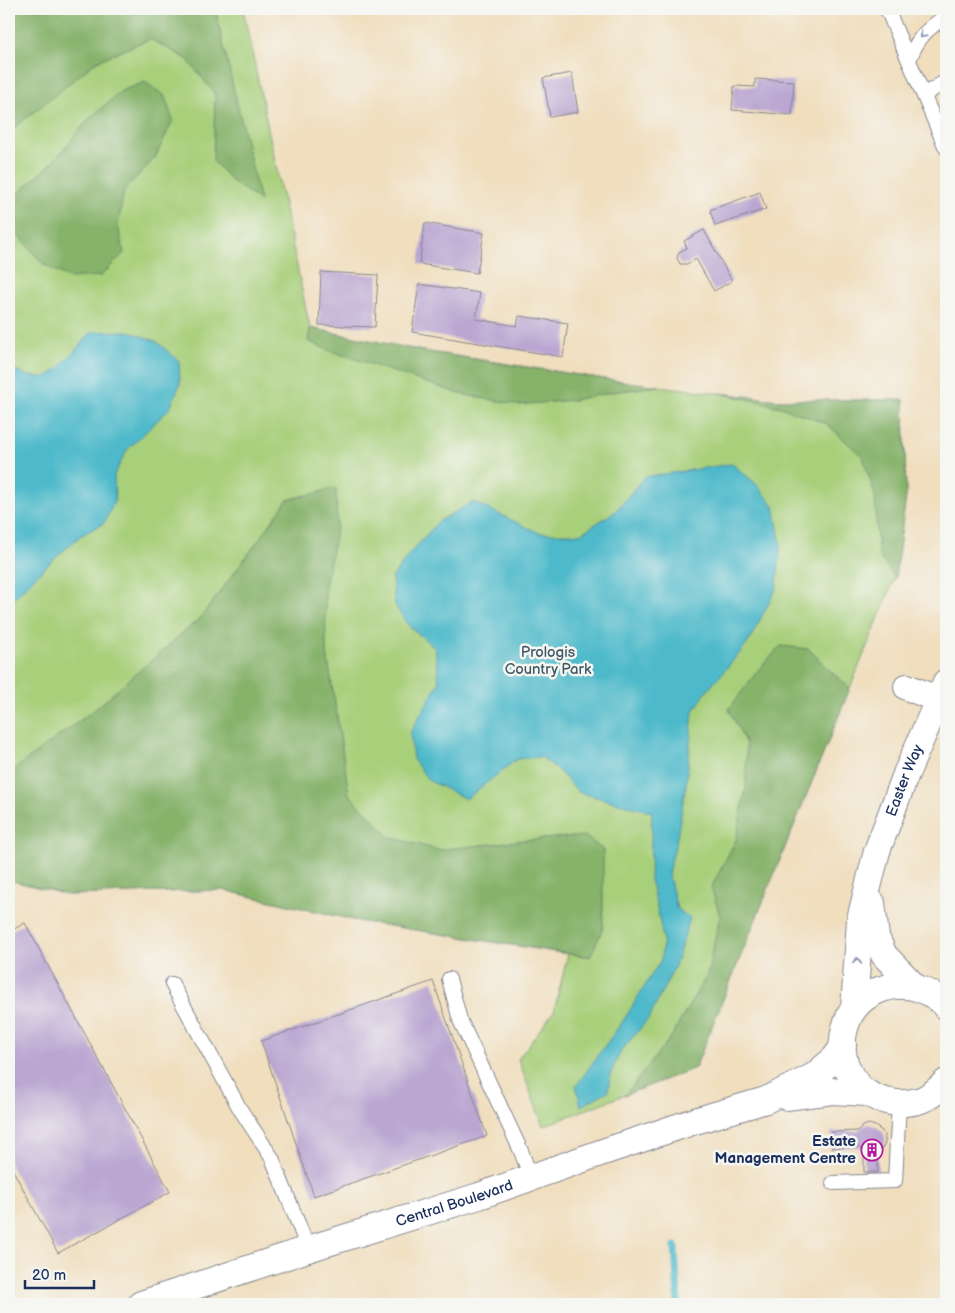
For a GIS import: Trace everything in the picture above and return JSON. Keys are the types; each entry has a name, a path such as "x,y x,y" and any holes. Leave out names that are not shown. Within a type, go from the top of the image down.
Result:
{"street":[{"path":"907,687 942,691"},
{"name":"Easter Way","path":"854,1009 860,919 877,851 903,782 942,691"},
{"name":"Easter Way","path":"869,882 876,937 884,956 929,988 946,1006"},
{"path":"929,988 888,987 869,995 854,1009 846,1022 843,1035 843,1052 845,1063 856,1083 867,1093 879,1099 899,1103 914,1102 936,1092 946,1082"},
{"name":"Central Boulevard","path":"766,1100 814,1076 834,1059 843,1044"},
{"name":"Central Boulevard","path":"141,1304 308,1249 480,1196 694,1121 766,1100 833,1091 867,1093"}],"lane":[{"path":"887,9 946,148"},
{"path":"908,60 920,37 946,16"},
{"path":"924,95 946,81"},
{"path":"449,980 460,1020 521,1151 531,1178"},
{"path":"172,984 240,1108 272,1158 308,1249"},
{"path":"833,1183 895,1181 899,1103"}],"green space":[{"name":"Prologis Country Park","path":"9,9 243,9 310,328 423,351 659,386 778,400 904,400 906,496 895,578 695,1068 543,1126 518,1059 554,1011 568,954 358,921 223,890 68,895 9,880"},
{"path":"9,9 215,9 260,201 233,182 213,161 215,94 187,59 150,39 97,61 9,132"},
{"path":"145,82 164,95 173,120 155,158 124,190 118,226 124,253 101,276 69,278 43,264 18,235 14,197 52,163 89,119 121,91"},
{"path":"310,328 423,351 659,386 573,400 519,405 460,394 328,350 308,341"},
{"path":"720,393 778,400 904,400 906,496 895,578 879,556 875,496 863,457 827,424 781,407"},
{"path":"336,488 337,526 325,587 326,647 349,794 390,837 438,850 525,840 585,836 603,850 603,928 590,957 358,921 223,890 68,895 9,880 9,773 94,710 201,617 287,500"},
{"path":"781,646 809,649 850,688 695,1068 625,1095 671,1037 707,975 720,915 711,888 736,840 746,787 746,744 729,709 759,669"}],"water":[{"path":"127,331 156,341 179,361 180,384 170,408 127,450 114,475 115,500 104,523 80,536 9,603 9,367 28,376 47,377 60,367 92,332"},
{"path":"732,464 755,483 774,506 781,545 776,589 748,643 707,691 693,712 686,784 676,843 668,873 677,909 690,918 675,966 649,1018 621,1051 611,1072 608,1091 581,1106 576,1086 625,1018 661,960 663,940 650,879 652,812 578,792 560,772 541,757 517,759 466,799 428,780 413,759 410,733 439,682 435,648 407,624 395,605 392,578 410,553 439,521 473,502 539,533 580,534 616,511 644,477"}],"building":[{"path":"572,73 578,112 550,117 543,78"},
{"path":"755,79 794,81 792,115 732,110 734,86 755,87"},
{"path":"760,192 766,209 715,226 710,210"},
{"path":"425,223 484,233 477,273 419,264"},
{"path":"704,230 732,281 714,291 696,259 687,264 680,264 677,258 679,252 687,248 684,241"},
{"path":"321,272 378,275 375,327 319,325"},
{"path":"419,284 480,293 476,319 517,326 519,316 568,323 563,357 412,332"},
{"path":"25,923 170,1192 58,1253 9,1163 9,932"},
{"path":"433,981 487,1136 314,1196 261,1041"},
{"name":"Estate Management Centre","path":"869,1124 882,1131 885,1136 884,1146 878,1152 878,1172 864,1172 864,1152 859,1147 832,1148 831,1132 858,1131 863,1126"}],"waterway":[{"path":"675,1246 677,1304"}],"place":[{"name":"Estate Management Centre","path":"872,1150"}]}
